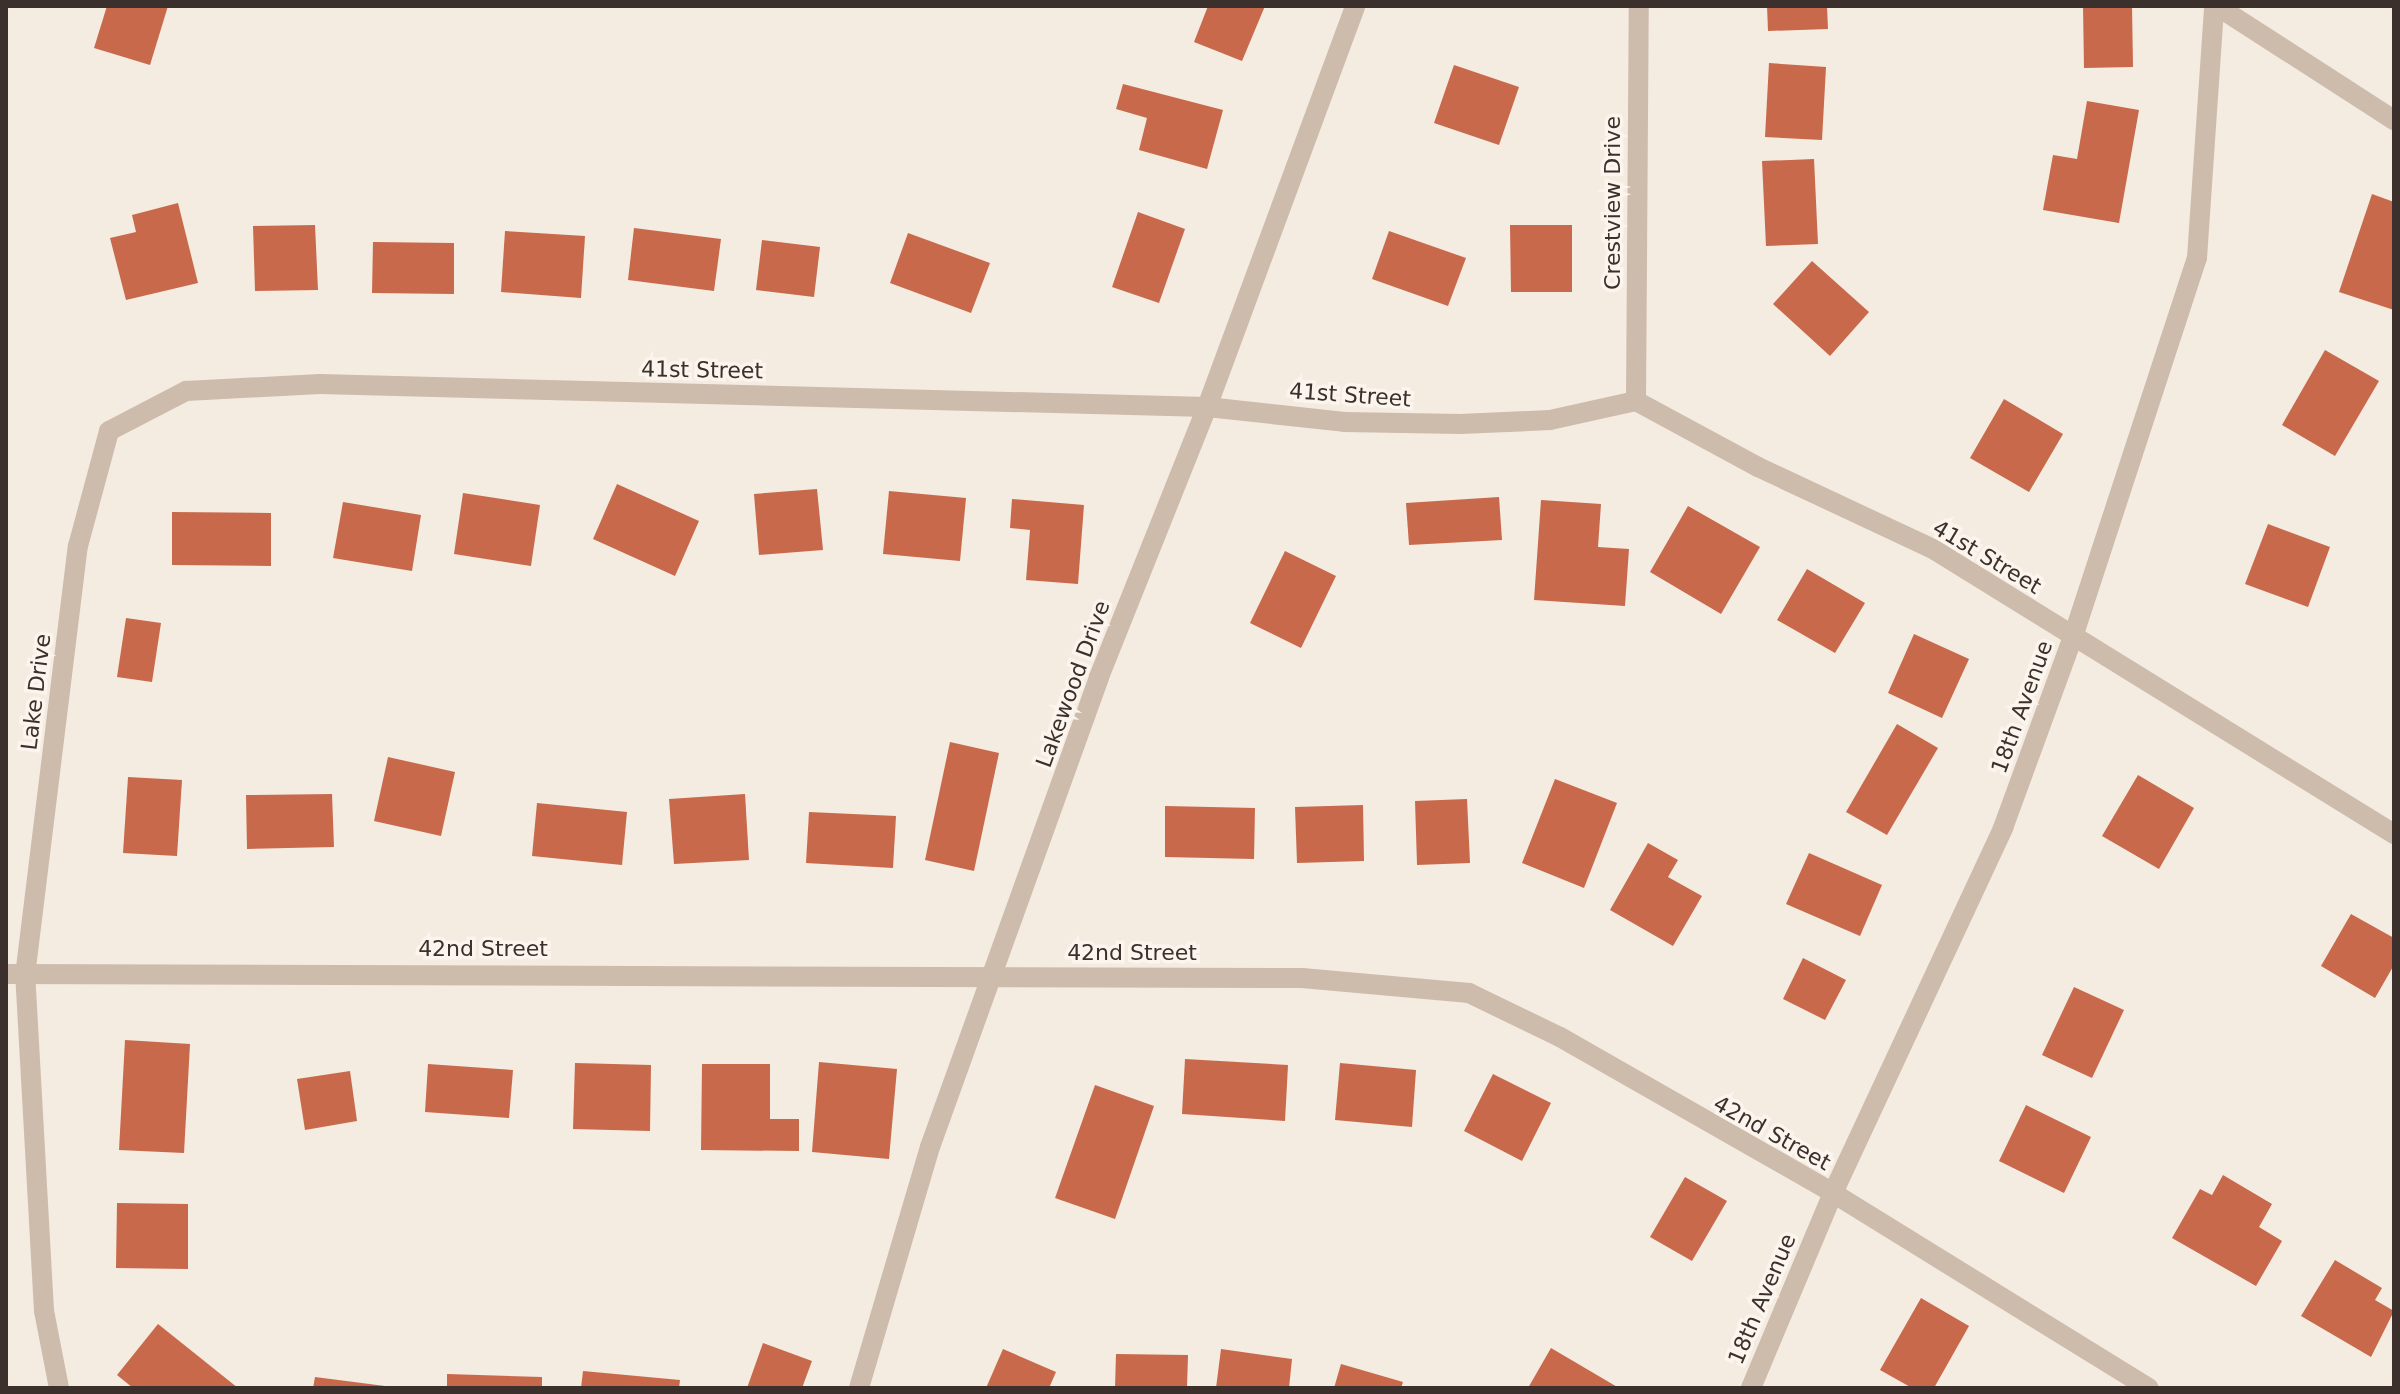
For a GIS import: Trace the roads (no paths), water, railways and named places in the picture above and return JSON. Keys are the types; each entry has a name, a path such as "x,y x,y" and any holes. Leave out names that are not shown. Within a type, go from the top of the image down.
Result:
{"street":[{"name":"Lakewood Drive","path":"859,1388 930,1147 1099,677 1207,407 1355,6"},
{"name":"Crestview Drive","path":"1636,401 1639,6"},
{"path":"2215,6 2394,120"},
{"name":"18th Avenue","path":"1751,1388 1833,1193 2003,828 2073,637 2197,258 2215,6"},
{"name":"41st Street","path":"186,391 320,384 1207,407 1344,422 1460,424 1550,420 1636,401 1758,467 1933,549 2394,834"},
{"name":"Lake Drive","path":"59,1388 43,1288 15,975 78,546 109,431 186,391"},
{"name":"42nd Street","path":"15,975 1302,978 1469,993 1560,1037 1833,1193 2149,1388"}]}
